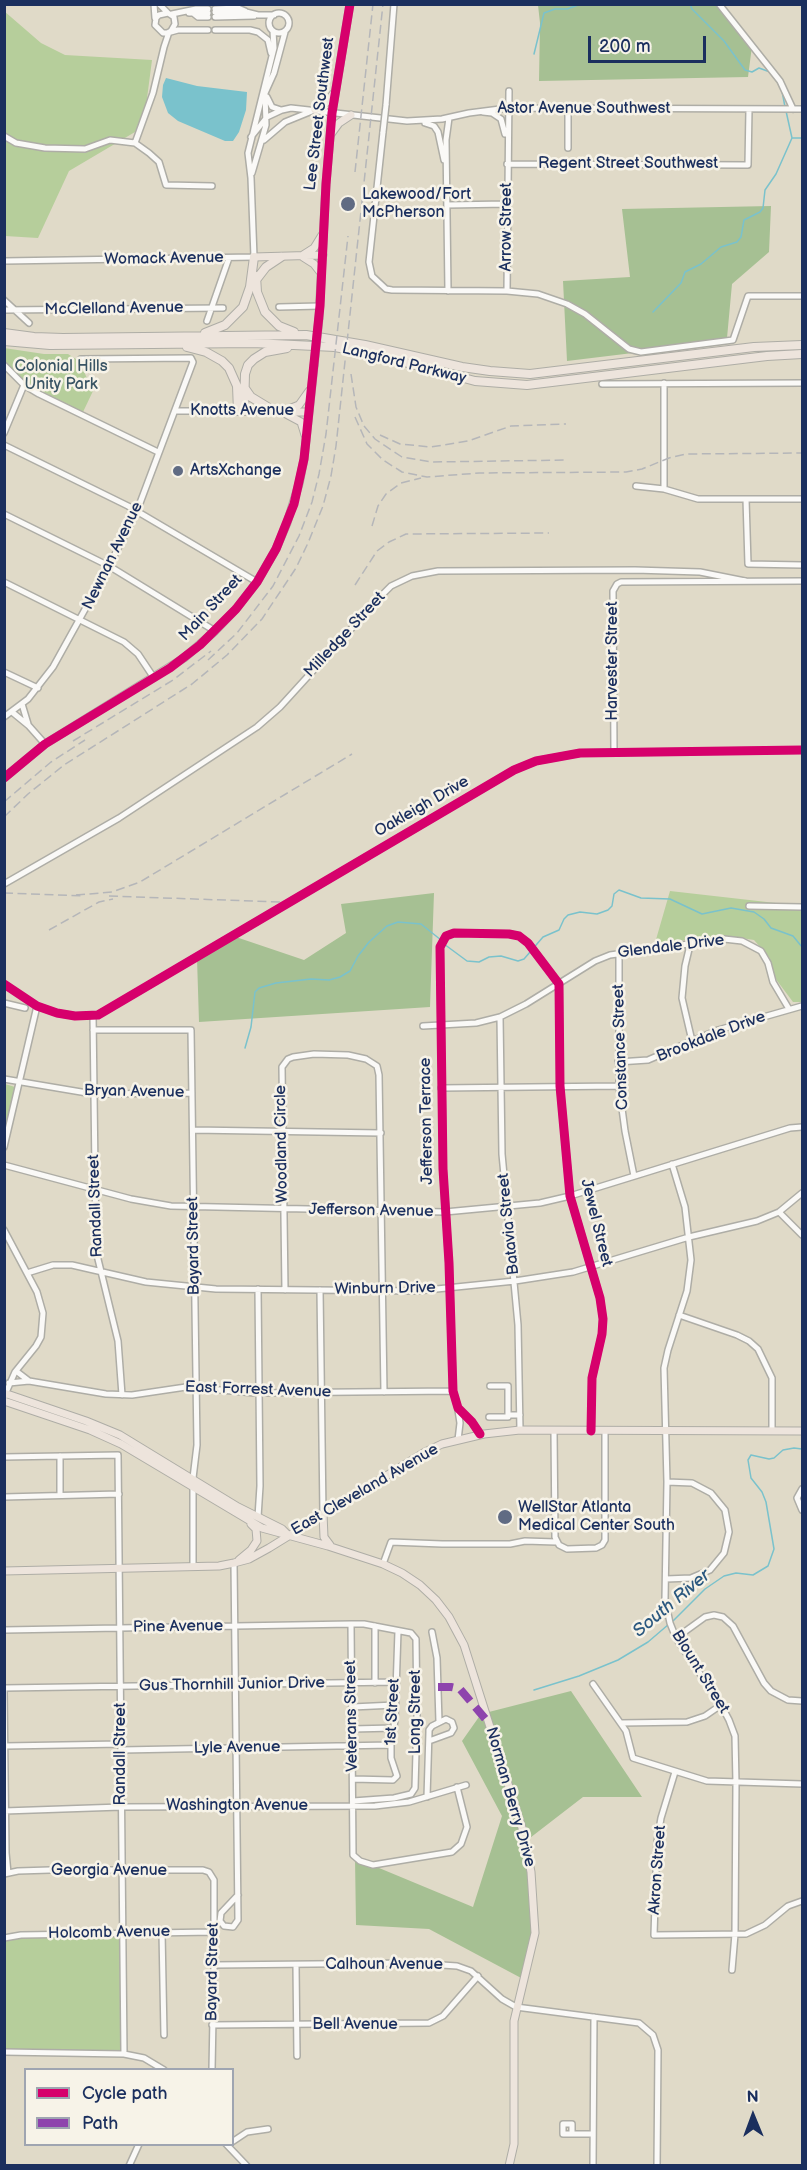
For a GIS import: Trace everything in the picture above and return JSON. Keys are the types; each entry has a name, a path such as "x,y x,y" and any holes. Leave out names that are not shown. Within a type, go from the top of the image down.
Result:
{"highway":[{"path":"254,257 260,303 272,320 291,331 306,335"},
{"path":"173,340 214,330 235,317 247,298 254,257"},
{"path":"256,280 266,267 281,257"},
{"name":"Langford Parkway","path":"4,333 46,338 173,340 335,347 381,356 475,381 526,385 777,355 802,356"},
{"name":"Langford Parkway","path":"4,341 50,345 306,335 375,347 462,367 530,374 802,343"},
{"path":"173,340 206,352 230,368 237,386 241,411"},
{"path":"241,411 244,374 248,365 260,355 280,349 311,345"},
{"path":"244,387 250,397 278,412"}],"main road":[{"name":"Lee Street Southwest","path":"324,229 332,112 350,4"},
{"path":"315,110 328,101 335,92"},
{"path":"330,136 339,123 351,115"},
{"path":"322,276 314,264 301,256 314,248 324,229"},
{"name":"Main Street","path":"4,778 45,744 184,658 215,631 257,582 276,549 299,484 319,318 324,229"},
{"name":"Womack Avenue","path":"254,257 323,255"},
{"path":"278,412 299,405 311,386"},
{"name":"Knotts Avenue","path":"241,411 309,412"},
{"path":"278,412 301,422 306,439"},
{"name":"Norman Berry Drive","path":"5,1396 86,1421 120,1435 282,1529 288,1535"},
{"name":"Norman Berry Drive","path":"5,1396 105,1436 135,1451 248,1520 277,1533 332,1547 383,1564 402,1573 436,1600 458,1632 523,1830 531,1872 536,1919 531,1956 516,2007 513,2035 514,2144 508,2166"},
{"name":"East Cleveland Avenue","path":"4,1571 219,1566 249,1559 425,1452 480,1434 520,1430 802,1431"},
{"path":"323,1514 324,1537 332,1547"},
{"path":"234,1563 257,1541 256,1529 248,1520"}],"street":[{"path":"135,143 153,93 163,49 176,22 157,4 155,20 163,49"},
{"path":"394,4 369,262 372,276 380,286 392,290 507,291 538,294 567,304 585,314 635,352 733,340 750,296 802,296"},
{"path":"719,4 780,81 793,109"},
{"path":"184,13 196,9 211,13 282,14 288,18 289,26 268,86 265,99 267,117 251,178"},
{"path":"155,20 159,15 169,13 246,12 258,15"},
{"path":"254,257 248,153 275,44 269,21 274,15"},
{"path":"157,29 163,33 178,30 285,32"},
{"path":"250,30 258,32 268,40 272,56"},
{"path":"268,86 268,102 272,107 282,110"},
{"path":"507,153 509,91"},
{"name":"Astor Avenue Southwest","path":"282,110 297,108 418,121 508,108 802,109"},
{"path":"568,108 568,148"},
{"name":"Regent Street Southwest","path":"507,164 748,165 748,109"},
{"path":"251,136 267,117 282,110"},
{"path":"261,144 285,122 315,110"},
{"path":"469,113 492,113 501,119 507,153"},
{"path":"448,291 446,131 449,118"},
{"path":"418,121 434,126 438,132 446,177"},
{"path":"4,136 16,143 45,148 86,149 110,140 135,143 159,162 166,185 212,186"},
{"name":"Arrow Street","path":"507,153 507,291"},
{"path":"447,205 507,204"},
{"name":"Womack Avenue","path":"4,261 254,257"},
{"path":"207,321 229,258"},
{"path":"4,300 29,323"},
{"path":"279,307 320,306"},
{"name":"McClelland Avenue","path":"4,310 223,308"},
{"name":"Newnan Avenue","path":"4,717 38,688 81,620 110,566 136,511 193,362 191,358 81,359"},
{"path":"4,364 24,385 39,394 158,452"},
{"path":"664,383 664,489"},
{"path":"602,384 802,383"},
{"path":"4,433 24,385"},
{"name":"Knotts Avenue","path":"175,411 241,411"},
{"path":"4,445 136,511 257,582"},
{"path":"636,486 664,489 698,499 802,499"},
{"path":"746,499 748,564 802,565"},
{"path":"4,514 110,566 215,631"},
{"name":"Milledge Street","path":"4,884 119,818 257,727 279,707 381,596 392,586 412,576 438,571 635,570 700,572 745,581"},
{"name":"Milledge Street","path":"630,582 802,581"},
{"path":"4,582 131,646 154,678"},
{"name":"Harvester Street","path":"614,752 613,591 617,584 630,582"},
{"path":"4,672 38,688"},
{"path":"22,704 29,726"},
{"path":"12,712 45,744"},
{"name":"Oakleigh Drive","path":"93,1015 107,1009 514,770 536,761 560,755 614,752 802,750"},
{"path":"749,906 802,907"},
{"name":"Jefferson Terrace","path":"480,1434 458,1408 453,1391 441,1088 440,947 442,939 450,934 519,936 528,943 559,984"},
{"name":"Glendale Drive","path":"423,1026 476,1023 500,1017 595,961 619,953 734,940 755,946 765,957 773,982 789,1008"},
{"path":"690,945 685,966 682,998 692,1041"},
{"name":"Constance Street","path":"619,953 619,1086 634,1176"},
{"path":"4,984 37,1006 57,1013 75,1016 93,1015"},
{"name":"Jewel Street","path":"559,984 560,1086 570,1196 600,1298 603,1319 602,1335 592,1378 591,1431"},
{"path":"4,1003 25,1008"},
{"path":"4,1147 37,1006"},
{"name":"Brookdale Drive","path":"618,1062 648,1060 718,1030 802,1006"},
{"name":"Randall Street","path":"93,1015 96,1251 118,1341 122,1395"},
{"name":"Batavia Street","path":"500,1017 502,1154 516,1281 520,1430"},
{"name":"Bayard Street","path":"93,1030 191,1030 197,1445 193,1478 193,1566"},
{"name":"Woodland Circle","path":"285,1290 282,1131 284,1064 293,1057 329,1054 366,1059 377,1066 380,1075 384,1392"},
{"name":"Bryan Avenue","path":"4,1079 93,1094 192,1093"},
{"path":"441,1088 619,1086"},
{"name":"Jefferson Avenue","path":"4,1165 149,1203 194,1208 445,1212 540,1203 570,1196 790,1128 802,1127"},
{"path":"192,1130 381,1133"},
{"name":"Blount Street","path":"672,1164 685,1207 691,1274 664,1368 667,1482 666,1610 676,1638 721,1705 735,1736 735,1934 732,1970"},
{"name":"Winburn Drive","path":"27,1273 63,1264 87,1266 146,1281 195,1288 383,1291 450,1288 555,1276 591,1268 689,1237 757,1221 779,1212 802,1193"},
{"path":"779,1212 802,1236"},
{"path":"4,1230 41,1303 43,1325 36,1346 16,1371 5,1396"},
{"path":"258,1289 258,1517"},
{"path":"320,1290 323,1514"},
{"path":"679,1315 736,1335 749,1341 758,1349 772,1378 772,1431"},
{"name":"East Forrest Avenue","path":"16,1371 29,1381"},
{"name":"East Forrest Avenue","path":"9,1383 29,1381 98,1394 122,1395 144,1394 177,1387 259,1393 453,1391"},
{"path":"490,1386 507,1386 508,1415"},
{"path":"458,1408 460,1423 458,1440"},
{"path":"489,1417 508,1417 508,1415 520,1414"},
{"path":"554,1431 556,1542"},
{"path":"383,1564 391,1542 510,1544 525,1541 556,1542 567,1549 596,1548 602,1545 605,1539 605,1431"},
{"name":"Randall Street","path":"60,1456 118,1455 123,2054"},
{"path":"4,1457 60,1456 60,1496"},
{"path":"666,1579 691,1578 710,1570 724,1553 729,1532 725,1510 711,1492 692,1483 667,1482"},
{"path":"802,1489 797,1498 802,1510"},
{"path":"4,1497 118,1494"},
{"name":"Bayard Street","path":"234,1563 236,1626 236,1686 237,1747 237,1806 238,1895 238,1920 233,1927 224,1926 220,1921 221,1913 238,1895"},
{"path":"676,1638 705,1617 714,1615 723,1617 733,1626 764,1683 771,1691 788,1700 802,1701"},
{"path":"351,1624 398,1631"},
{"name":"Pine Avenue","path":"4,1630 351,1624"},
{"name":"Veterans Street","path":"351,1624 353,1855 360,1861 373,1865 445,1854 457,1848 466,1833 466,1820 457,1787"},
{"path":"375,1626 375,1683"},
{"name":"1st Street","path":"352,1779 393,1780 397,1776 391,1758 391,1745 394,1728 398,1631"},
{"name":"Long Street","path":"353,1804 411,1794 415,1788 416,1640 411,1633 398,1631"},
{"path":"432,1632 436,1658 439,1722"},
{"name":"Gus Thornhill Junior Drive","path":"4,1689 395,1682"},
{"path":"593,1684 621,1723 629,1740 633,1758 706,1781 802,1784"},
{"path":"4,1689 6,1873"},
{"path":"352,1707 395,1705"},
{"path":"621,1723 687,1722 705,1716 721,1705"},
{"path":"428,1797 429,1741 430,1728 446,1719 451,1720 454,1726 453,1731 429,1741"},
{"path":"352,1729 394,1728"},
{"name":"Lyle Avenue","path":"5,1746 391,1745"},
{"name":"Akron Street","path":"675,1772 657,1842 654,1935 735,1934"},
{"name":"Washington Avenue","path":"5,1811 122,1807 392,1805 466,1785"},
{"name":"Georgia Avenue","path":"6,1873 50,1870 203,1870 212,1876"},
{"name":"Bayard Street","path":"212,1876 214,1932 212,2068"},
{"path":"735,1934 756,1931 788,1906 802,1901"},
{"path":"162,1932 164,2035"},
{"name":"Holcomb Avenue","path":"4,1938 21,1935 214,1932"},
{"name":"Calhoun Avenue","path":"214,1965 443,1965 464,1967 478,1976 502,1999 516,2007 639,2023 649,2030 656,2040 658,2050 657,2166"},
{"path":"296,1965 297,2056"},
{"name":"Bell Avenue","path":"212,2025 429,2024 442,2016 478,1976"},
{"path":"593,2166 594,2017"},
{"path":"4,2052 123,2054 144,2058 161,2068"},
{"path":"234,2141 247,2132 268,2129"},
{"path":"572,2134 592,2134"},
{"path":"129,2166 139,2146"},
{"path":"231,2146 247,2166"}],"green space":[{"path":"538,5 718,5 752,46 748,77 539,81"},
{"path":"4,11 41,43 65,55 152,60 146,106 135,132 69,171 38,238 5,236"},
{"path":"771,206 769,252 732,284 727,338 674,348 567,361 563,281 630,277 622,209"},
{"name":"Colonial Hills Unity Park","path":"4,348 44,354 68,354 79,361 93,391 83,412 27,384 5,362"},
{"path":"670,891 802,906 802,1002 793,1002 775,978 769,957 754,940 728,936 655,943"},
{"path":"434,893 430,1007 199,1022 197,958 230,935 304,960 346,933 341,904"},
{"path":"4,1084 15,1087 5,1133"},
{"path":"571,1691 642,1797 583,1797 526,1841 533,1924 523,1979 429,1929 356,1925 355,1858 473,1907 502,1816 462,1741 481,1714"},
{"path":"17,1932 120,1935 123,2055 5,2054 5,1937"}],"water":[{"path":"166,78 197,86 247,92 246,110 239,132 233,141 225,141 178,121 168,113 162,97"}],"waterway":[{"path":"534,54 544,13 581,4"},
{"path":"690,4 692,9 724,41 745,70 752,72 759,68 770,72"},
{"path":"782,91 785,107"},
{"path":"653,312 681,283 685,272 701,264 721,247 737,242 741,237 744,220 763,208 765,190 776,174 792,138 786,111"},
{"path":"793,138 802,138"},
{"path":"444,944 467,961 479,962 489,957 501,956 518,961 524,959 543,937 559,930 568,915 580,912 597,914 608,910 612,906 614,894 619,890 641,898 670,899 702,914 731,908 754,912 771,928 793,936 802,947"},
{"path":"245,1048 251,1027 255,992 259,988 276,983 311,979 329,980 340,977 350,971 369,942 387,926 398,922 421,924 441,940"},
{"name":"South River","path":"673,1621 705,1589 724,1576 736,1573 753,1575 768,1566 774,1549 766,1502 762,1492 751,1478 748,1460 751,1455 769,1459 774,1458 783,1450 802,1449"},
{"name":"South River","path":"534,1690 579,1676 618,1660 648,1642 669,1624"}],"railway":[{"path":"355,172 373,4"},
{"path":"4,817 64,765 192,684 227,655 262,619 296,568 308,543 323,506 336,446 383,4"},
{"path":"208,660 237,633 273,586 299,536 312,502 326,434 348,236"},
{"path":"351,374 356,407 364,426 375,439 402,457 432,462 567,460"},
{"path":"355,417 367,444 383,460 402,472 427,477 479,473 626,472 686,454 802,453"},
{"path":"380,435 400,444 431,447 468,441 511,426 566,424"},
{"path":"372,526 378,506 386,494 401,483 421,478"},
{"path":"355,585 377,551 406,534 549,533"},
{"path":"73,741 173,680 211,651"},
{"path":"4,802 51,762 85,740"},
{"path":"76,895 112,892 140,882 352,754"},
{"path":"4,893 85,896"},
{"path":"109,896 280,902"},
{"path":"49,930 99,902 113,899"}],"marked path":[{"path":"438,1687 460,1689 488,1722"}],"cycle path":[{"path":"4,778 45,744 170,668 200,645 236,609 257,582 276,549 294,504 304,459 320,306 332,113 350,4"},
{"path":"4,984 37,1006 57,1013 75,1016 98,1015 514,770 536,761 580,753 802,750"},
{"path":"480,1434 458,1408 453,1391 443,1169 440,947 446,936 454,933 519,936 528,943 559,984 560,1086 570,1196 600,1298 603,1319 592,1378 591,1431"}],"place":[{"name":"Lakewood/Fort McPherson","path":"348,204"},
{"name":"ArtsXchange","path":"178,471"},
{"name":"WellStar Atlanta Medical Center South","path":"505,1517"}]}
